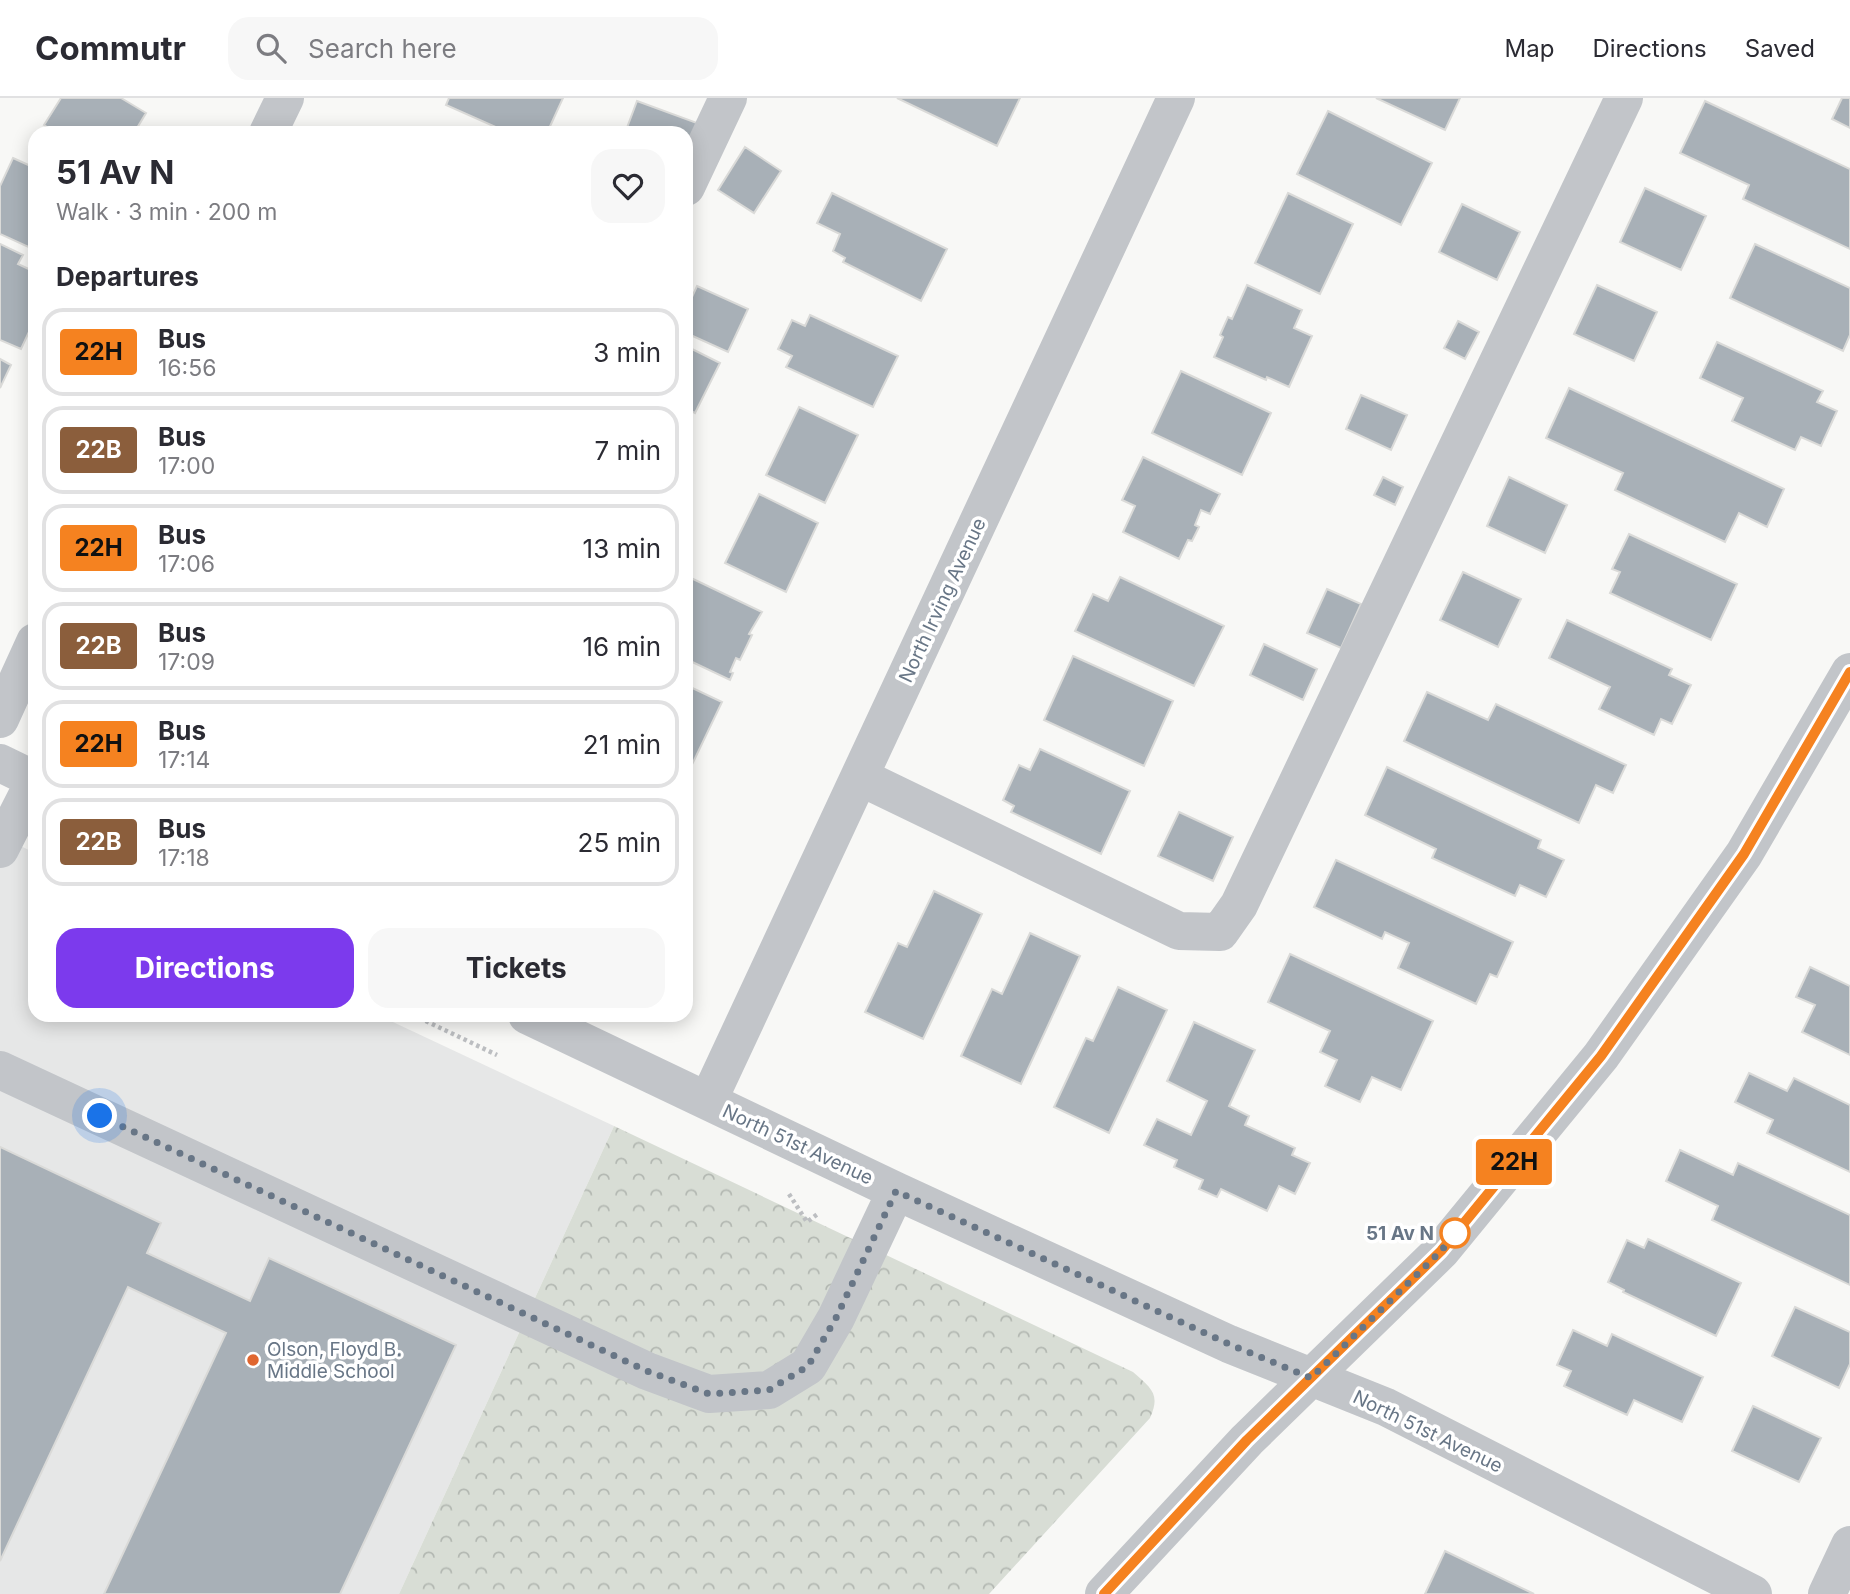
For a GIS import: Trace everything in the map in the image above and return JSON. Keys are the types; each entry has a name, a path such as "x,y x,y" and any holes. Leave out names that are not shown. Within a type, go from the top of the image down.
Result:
{"street":[{"path":"271,126 285,98"},
{"path":"693,172 728,98"},
{"name":"North Irving Avenue","path":"708,1101 1176,98"},
{"path":"860,777 1180,931 1220,932 1239,905 1624,98"},
{"path":"0,719 28,657"},
{"path":"1104,1594 1247,1440 1441,1251 1601,1056 1744,854 1850,672"},
{"path":"0,764 28,777"},
{"path":"0,849 28,794"},
{"name":"North 51st Avenue","path":"542,1022 896,1191 1229,1344 1385,1407 1753,1594"},
{"path":"0,1070 647,1371 709,1394 769,1390 808,1366 836,1318 896,1191"},
{"path":"1827,1594 1850,1545"}],"shaded area":[{"name":"Olson, Floyd B. Middle School","path":"0,836 28,850 28,1022 393,1022 614,1126 399,1594 0,1594"}],"green space":[{"path":"614,1126 1133,1372 1145,1383 1154,1397 1155,1403 1150,1418 989,1594 399,1594"}],"building":[{"path":"61,98 121,98 146,113 138,126 44,125"},
{"path":"449,98 563,98 550,126 493,126 446,105"},
{"path":"897,98 1020,98 997,146"},
{"path":"1376,98 1460,98 1445,130"},
{"path":"1842,98 1850,98 1850,128 1832,119"},
{"path":"637,101 697,123 693,134 693,126 628,126"},
{"path":"1705,101 1850,169 1850,249 1743,199 1749,185 1680,153"},
{"path":"1328,111 1432,163 1401,225 1297,174"},
{"path":"745,147 781,171 754,213 718,190"},
{"path":"13,158 28,165 28,247 0,234 0,186"},
{"path":"1645,188 1706,216 1681,270 1620,242"},
{"path":"832,193 947,249 921,301 843,262 845,258 833,251 840,234 817,223"},
{"path":"1288,193 1353,224 1320,294 1255,263"},
{"path":"1462,204 1520,232 1497,280 1439,252"},
{"path":"0,244 23,255 18,264 28,269 28,334 21,349 0,340"},
{"path":"1755,244 1850,288 1850,335 1843,351 1730,298"},
{"path":"1247,285 1302,310 1294,328 1312,336 1289,387 1214,357 1228,317 1232,319"},
{"path":"1597,285 1657,312 1634,361 1574,334"},
{"path":"697,286 748,309 728,352 693,336 693,295"},
{"path":"810,315 898,356 873,407 786,367 792,356 778,349 792,320 805,326"},
{"path":"1458,321 1479,332 1465,359 1444,348"},
{"path":"1717,342 1823,391 1817,402 1837,411 1821,446 1801,437 1795,450 1732,421 1743,398 1700,378"},
{"path":"693,350 720,363 695,413 693,412"},
{"path":"0,359 11,365 0,388"},
{"path":"1181,371 1271,413 1242,475 1152,433"},
{"path":"1569,388 1784,489 1767,527 1739,513 1725,542 1615,490 1623,473 1546,438"},
{"path":"1361,395 1407,415 1391,450 1346,429"},
{"path":"799,407 858,435 825,503 766,475"},
{"path":"1143,457 1220,494 1210,514 1201,510 1195,525 1199,527 1192,541 1188,540 1179,559 1123,532 1135,506 1122,500"},
{"path":"1383,477 1403,487 1395,505 1374,495"},
{"path":"1509,477 1567,505 1545,553 1487,526"},
{"path":"759,494 818,523 786,592 725,563"},
{"path":"1629,534 1737,584 1711,640 1610,593 1620,572 1612,569"},
{"path":"1463,572 1521,599 1498,647 1440,620"},
{"path":"1120,577 1224,626 1194,686 1075,631 1093,594 1108,601"},
{"path":"693,579 762,612 749,634 752,635 740,660 736,658 730,672 733,673 730,680 693,662"},
{"path":"1327,589 1361,604 1341,648 1307,633"},
{"path":"1567,620 1672,669 1669,675 1691,685 1672,724 1661,719 1654,735 1599,709 1610,687 1549,658"},
{"path":"1264,644 1317,669 1303,700 1250,675"},
{"path":"1073,656 1173,701 1144,766 1044,720"},
{"path":"693,688 722,702 693,762"},
{"path":"1427,692 1488,720 1496,704 1626,765 1613,793 1596,785 1579,823 1404,741"},
{"path":"1040,749 1130,791 1101,854 1011,812 1014,806 1003,800 1019,765 1030,770"},
{"path":"1387,767 1541,840 1538,848 1564,860 1546,897 1520,885 1515,896 1432,858 1436,849 1365,815"},
{"path":"1179,812 1233,837 1213,881 1158,856"},
{"path":"1336,860 1513,942 1497,977 1490,974 1476,1004 1398,968 1409,943 1385,932 1382,939 1314,907"},
{"path":"934,891 982,914 923,1039 865,1012 898,943 907,947"},
{"path":"1030,933 1080,956 1021,1084 961,1056 992,989 1002,994"},
{"path":"1290,954 1433,1021 1401,1090 1372,1077 1360,1102 1325,1086 1337,1060 1320,1052 1330,1031 1268,1002"},
{"path":"1810,967 1850,986 1850,1055 1802,1032 1815,1005 1796,997"},
{"path":"1118,987 1167,1010 1109,1133 1054,1107 1086,1038 1093,1041"},
{"path":"1194,1022 1255,1050 1229,1106 1249,1116 1245,1125 1295,1148 1292,1155 1310,1163 1295,1194 1279,1186 1267,1211 1221,1189 1217,1197 1199,1189 1203,1180 1174,1167 1177,1160 1144,1145 1157,1119 1191,1135 1207,1101 1167,1081"},
{"path":"1749,1073 1787,1091 1794,1078 1850,1105 1850,1172 1767,1133 1773,1120 1735,1102"},
{"path":"0,1147 161,1223 147,1253 250,1301 269,1258 456,1345 340,1594 104,1594 226,1333 128,1287 0,1561"},
{"path":"1680,1150 1733,1175 1738,1163 1850,1215 1850,1285 1712,1220 1718,1206 1666,1181"},
{"path":"1648,1239 1741,1283 1716,1336 1623,1292 1624,1290 1608,1282 1627,1240 1644,1248"},
{"path":"1795,1307 1850,1332 1850,1364 1839,1388 1772,1356"},
{"path":"1573,1330 1607,1346 1612,1334 1703,1377 1682,1422 1634,1400 1627,1415 1564,1386 1571,1371 1557,1365"},
{"path":"1753,1406 1821,1438 1799,1482 1732,1451"},
{"path":"1445,1551 1534,1594 1425,1594"}],"bus line":[{"name":"22H","path":"1104,1594 1247,1440 1441,1251 1601,1056 1744,854 1850,672"}],"place":[{"name":"51 Av N","path":"1455,1233"},
{"name":"Olson, Floyd B. Middle School","path":"253,1360"}],"route":[{"path":"100,1116 647,1371 709,1394 769,1390 808,1366 836,1318 896,1191 1229,1344 1311,1378 1441,1251 1458,1229 1455,1233"}]}
